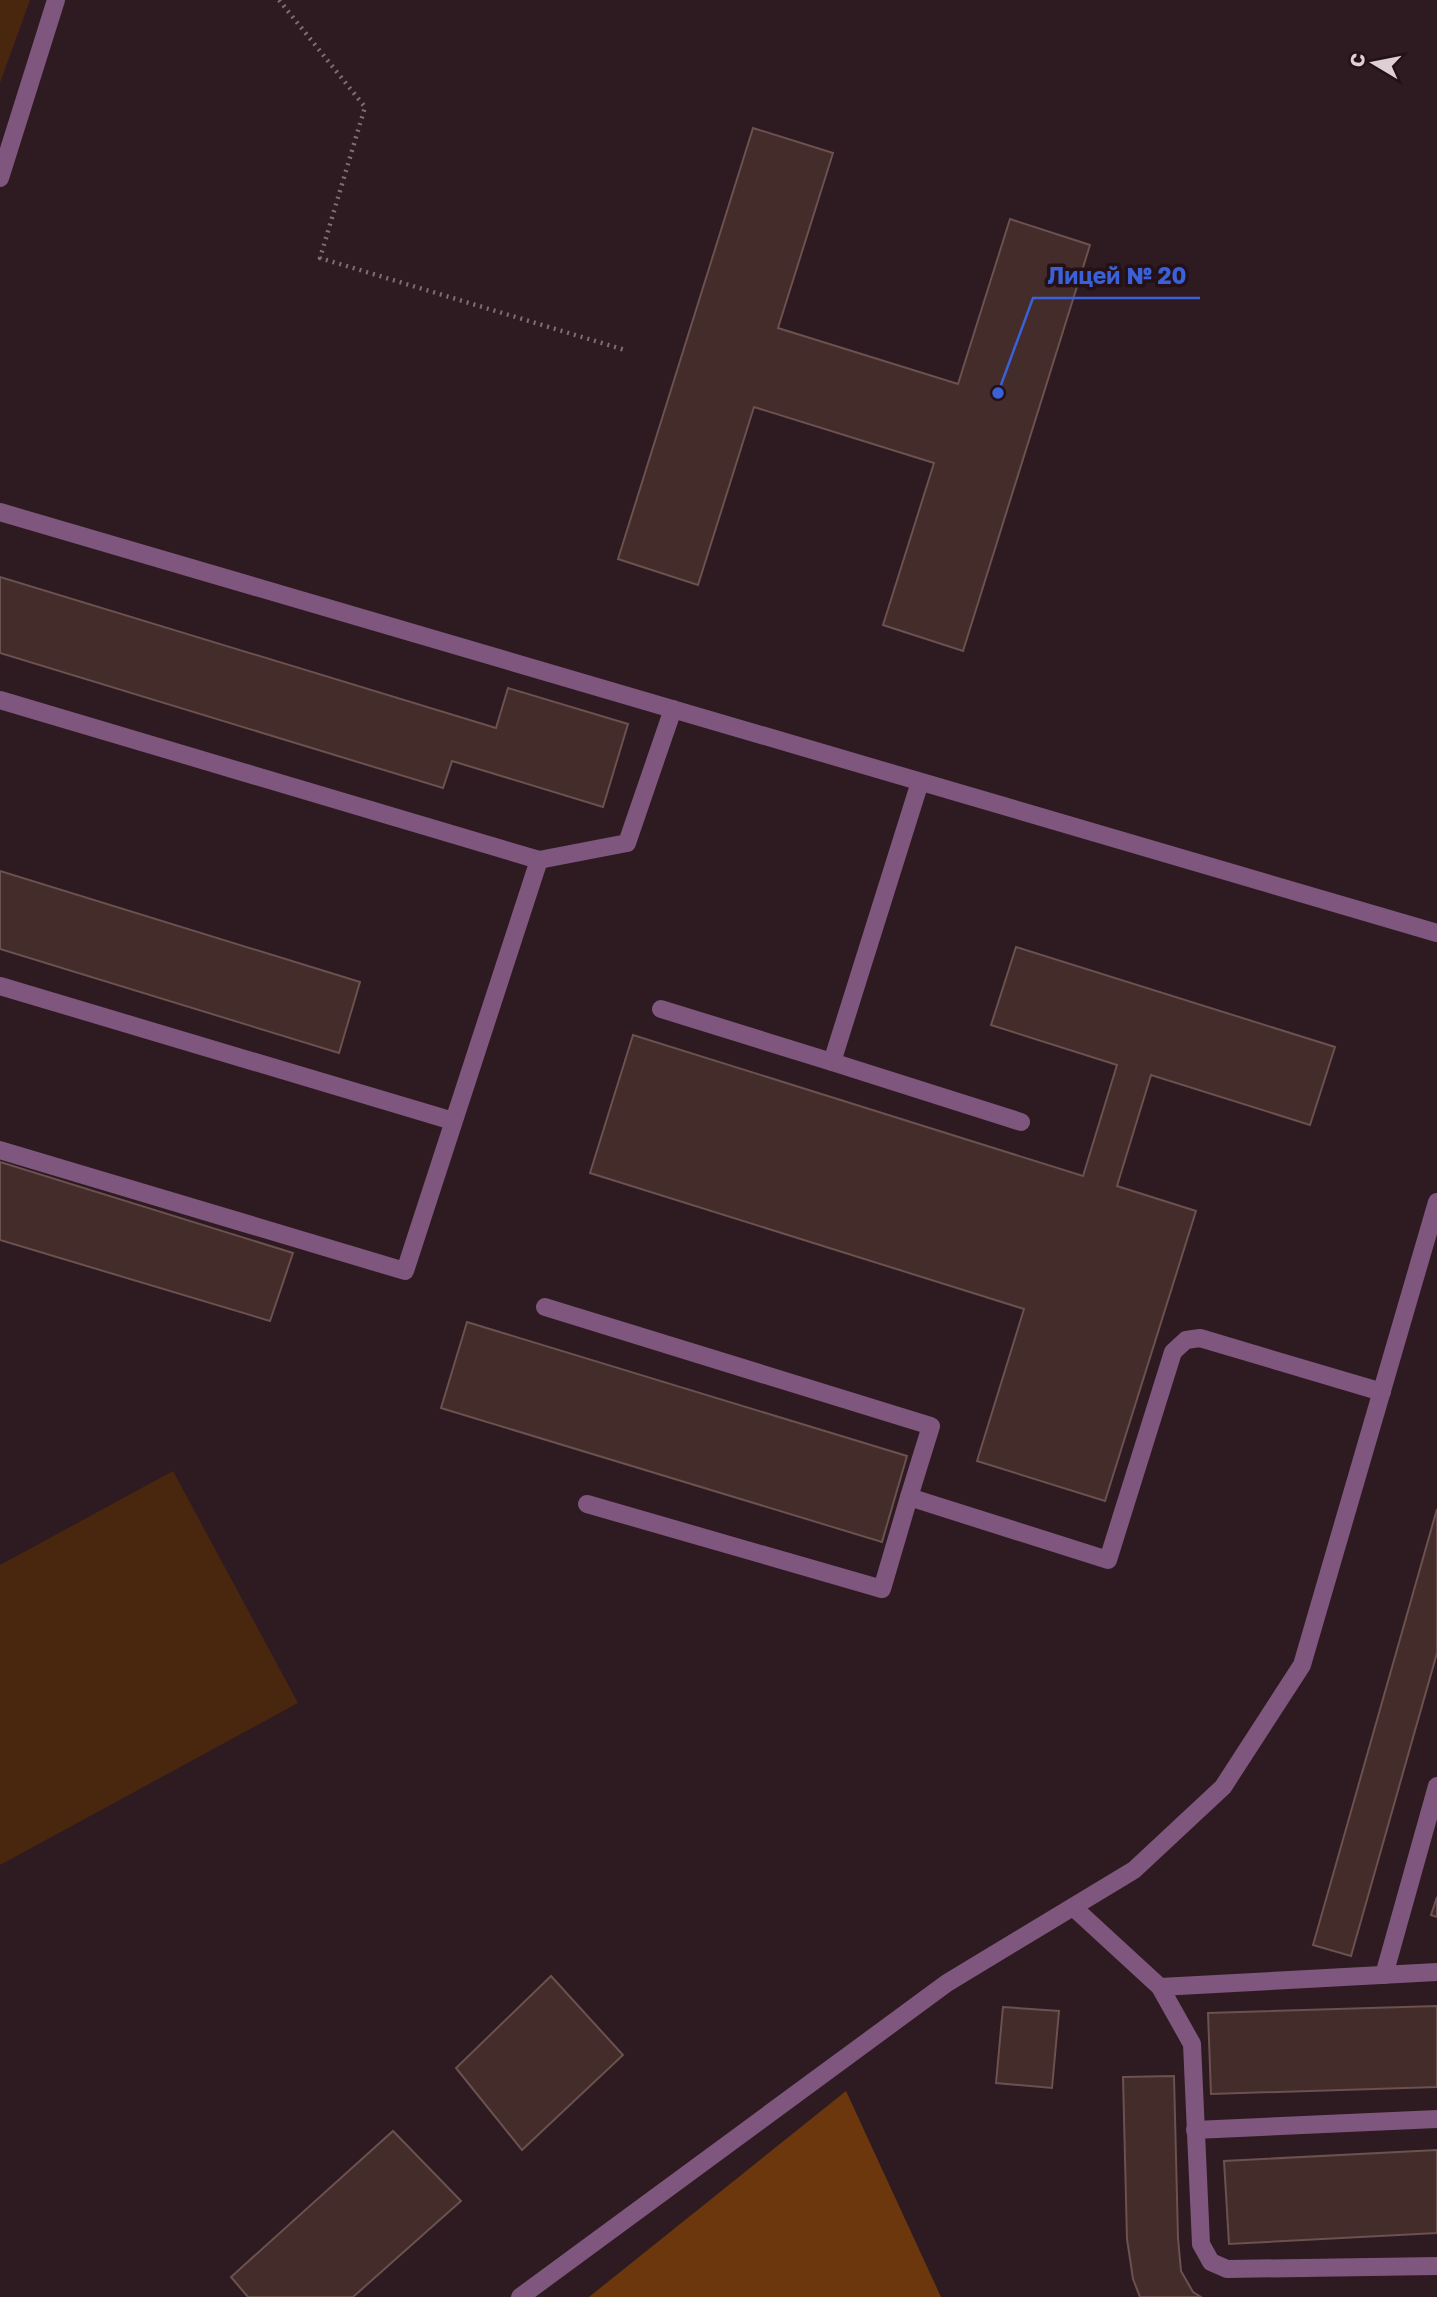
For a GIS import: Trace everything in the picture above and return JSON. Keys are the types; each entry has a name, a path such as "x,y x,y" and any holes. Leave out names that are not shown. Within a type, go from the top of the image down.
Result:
{"street":[{"path":"0,178 56,0"},
{"path":"0,512 1437,933"},
{"path":"0,701 539,860 627,843 673,709"},
{"path":"832,1062 919,782"},
{"path":"0,1150 405,1270 539,860"},
{"path":"0,986 453,1121"},
{"path":"661,1009 1021,1122"},
{"path":"520,2297 947,1983 1134,1870 1223,1787 1303,1665 1437,1202"},
{"path":"545,1307 931,1426 881,1589 587,1504"},
{"path":"909,1497 1108,1560 1173,1353 1186,1340 1200,1338 1382,1392"},
{"path":"1384,1975 1437,1786"},
{"path":"1073,1907 1160,1987 1192,2044 1201,2244 1210,2262 1227,2269 1437,2266"},
{"path":"1160,1987 1437,1972"},
{"path":"1195,2130 1437,2119"}],"path":[{"path":"279,0 365,107 320,258 625,350"}],"shaded area":[{"path":"0,0 30,0 0,83"},
{"path":"173,1471 298,1703 0,1865 0,1565"},
{"path":"846,2091 941,2297 589,2297"}],"building":[{"path":"753,128 833,153 778,328 958,384 1010,219 1090,245 963,651 883,625 934,463 754,407 698,585 618,559"},
{"path":"0,577 496,728 508,688 628,724 603,807 452,761 443,788 0,653"},
{"path":"0,871 360,982 339,1053 0,949"},
{"path":"1016,947 1335,1047 1310,1125 1151,1075 1117,1186 1196,1211 1105,1501 977,1461 1024,1309 590,1173 633,1035 1083,1176 1117,1065 991,1025"},
{"path":"0,1162 293,1253 270,1321 0,1240"},
{"path":"467,1322 907,1456 882,1542 441,1408"},
{"path":"1437,1509 1437,1653 1351,1956 1313,1945"},
{"path":"1437,1897 1437,1917 1431,1915"},
{"path":"551,1976 623,2055 522,2150 456,2068"},
{"path":"1437,2006 1437,2087 1211,2094 1208,2013"},
{"path":"1003,2007 1059,2011 1052,2088 996,2083"},
{"path":"1174,2076 1181,2271 1193,2292 1201,2297 1140,2297 1133,2279 1127,2239 1123,2077"},
{"path":"393,2131 461,2201 353,2297 248,2297 231,2277"},
{"path":"1437,2150 1437,2233 1229,2244 1224,2161"}],"place":[{"name":"Лицей № 20","path":"998,393"}]}
